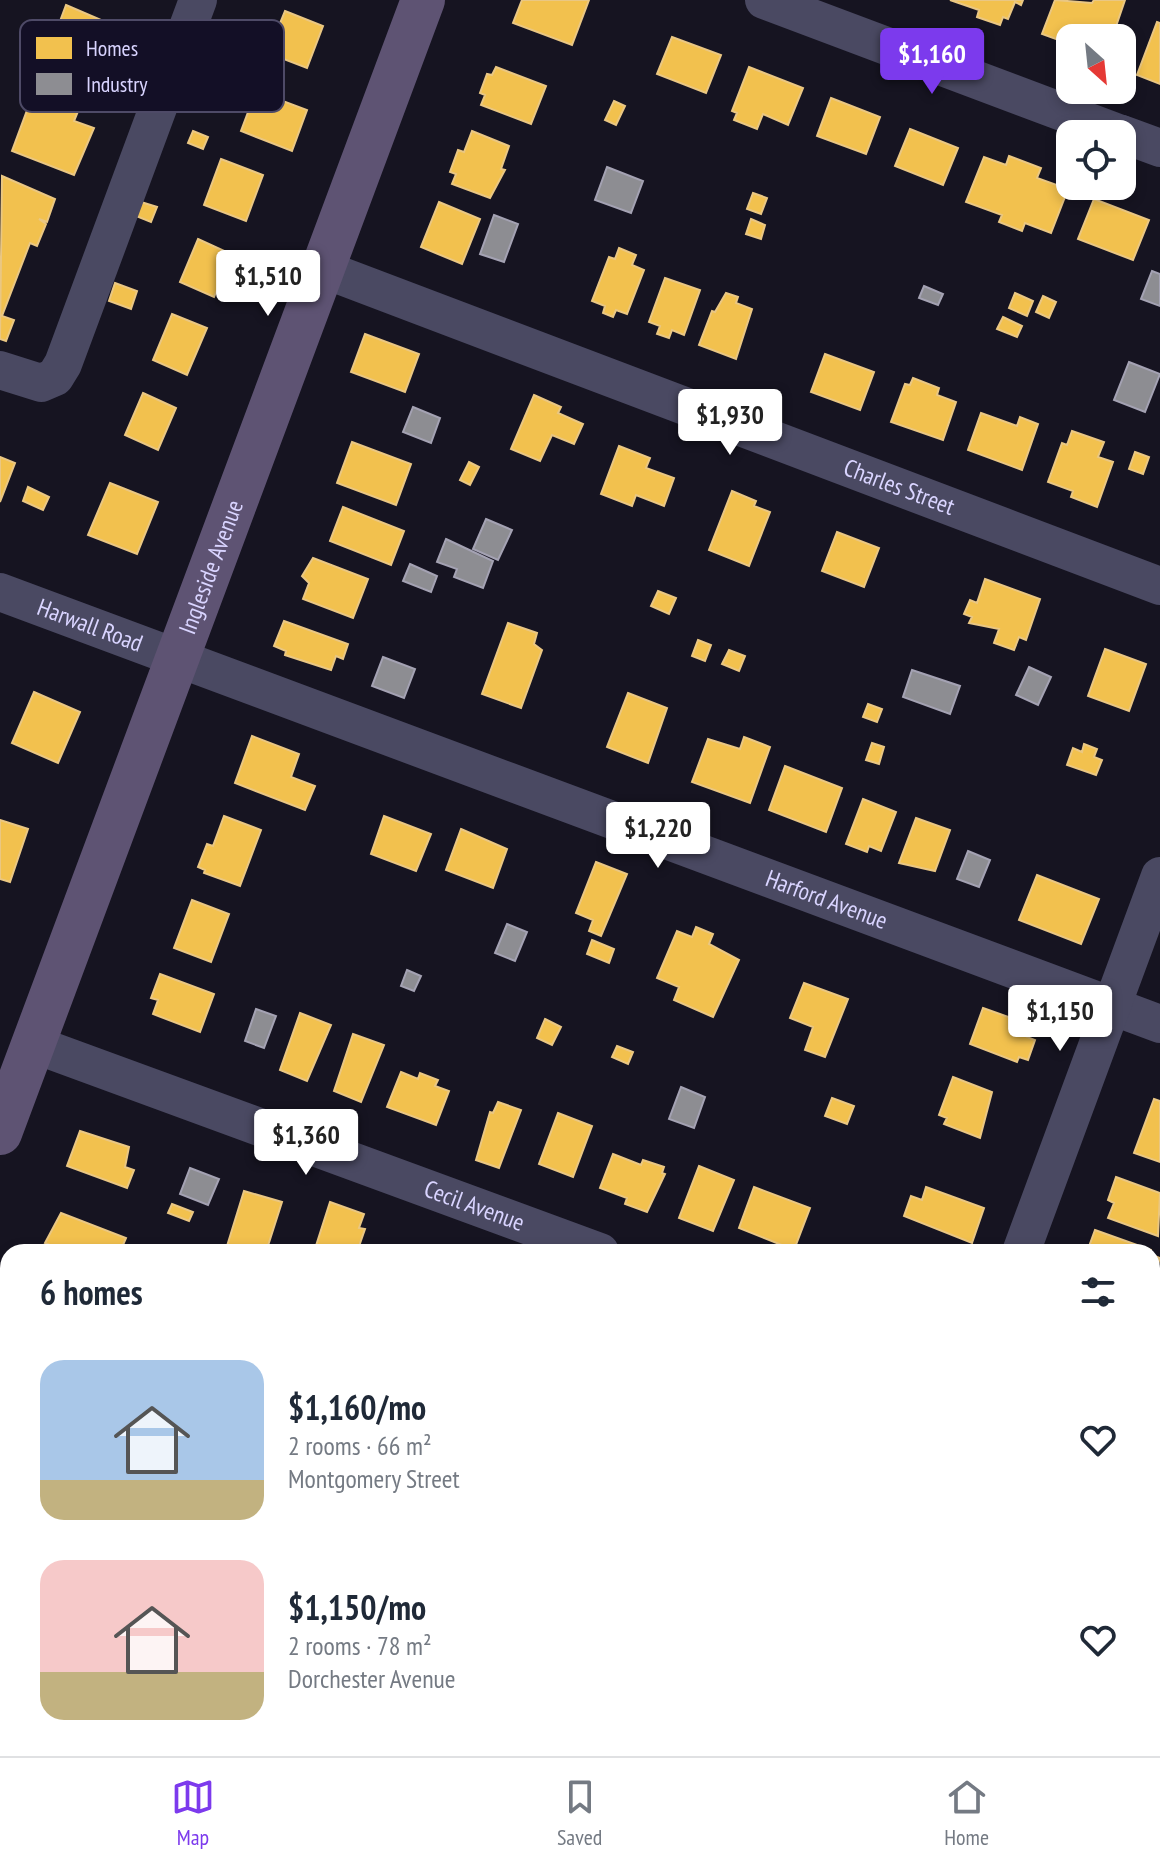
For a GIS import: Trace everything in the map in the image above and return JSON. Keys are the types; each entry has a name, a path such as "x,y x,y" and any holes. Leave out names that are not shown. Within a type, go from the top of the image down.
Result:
{"main road":[{"name":"Ingleside Avenue","path":"0,1133 423,0"}],"street":[{"path":"191,20 198,0"},
{"path":"764,0 1085,120"},
{"path":"0,370 41,383 55,377 63,364 156,112"},
{"path":"1136,139 1160,148"},
{"name":"Charles Street","path":"323,269 1160,586"},
{"name":"Harwall Road","path":"0,592 178,659"},
{"name":"Harford Avenue","path":"178,659 1160,1024"},
{"path":"1024,1244 1160,876"},
{"name":"Cecil Avenue","path":"33,1044 578,1244"}],"building: Homes":[{"path":"522,0 589,0 572,45 513,23"},
{"path":"950,0 1023,0 1021,5 1015,2 1008,19 1003,17 1000,25 977,17 979,10"},
{"path":"1055,0 1092,3 1094,0 1125,0 1117,24 1056,24 1056,39 1042,34"},
{"path":"66,5 101,20 60,20"},
{"path":"285,11 323,26 307,68 284,59 284,20 281,20"},
{"path":"1157,22 1160,23 1160,84 1137,75"},
{"path":"672,37 721,55 706,93 657,74"},
{"path":"496,67 546,86 531,124 481,105 485,95 480,93 487,74 492,75"},
{"path":"749,67 803,88 788,125 763,114 757,129 734,120 737,113 732,111"},
{"path":"831,98 880,117 866,154 817,136"},
{"path":"284,101 307,110 292,151 241,131 248,112 284,112"},
{"path":"614,101 625,106 616,125 605,120"},
{"path":"26,112 78,112 74,121 94,128 74,175 12,151"},
{"path":"910,129 958,148 943,185 895,166"},
{"path":"193,131 208,137 203,149 188,143"},
{"path":"472,131 509,146 501,169 505,170 490,198 452,184 456,174 450,172 458,150 464,152"},
{"path":"1009,156 1041,168 1037,178 1056,185 1056,200 1064,200 1051,233 1025,223 1022,231 999,222 1002,215 966,202 984,157 1006,165"},
{"path":"221,159 263,175 246,221 204,205"},
{"path":"2,176 55,199 47,222 39,219 46,224 37,246 30,243 2,316 14,320 6,341 0,339"},
{"path":"753,193 767,198 761,214 747,209"},
{"path":"1094,200 1149,220 1133,260 1078,239"},
{"path":"141,202 157,207 151,222 136,216"},
{"path":"439,202 480,219 462,264 421,247"},
{"path":"751,219 765,225 761,239 746,234"},
{"path":"198,239 233,255 214,297 180,282"},
{"path":"619,248 636,255 632,265 644,270 627,314 616,310 613,317 603,313 605,306 592,301 609,257 615,259"},
{"path":"665,278 700,290 684,335 672,330 669,338 657,334 660,326 649,322"},
{"path":"115,283 137,291 131,309 109,301"},
{"path":"726,293 738,297 736,303 752,309 736,359 699,345 712,311 715,312"},
{"path":"1015,293 1033,301 1027,316 1009,308"},
{"path":"1043,296 1056,302 1049,318 1036,312"},
{"path":"172,314 207,328 187,375 153,360"},
{"path":"1003,317 1022,326 1017,337 997,329"},
{"path":"365,334 419,354 405,392 351,372"},
{"path":"825,354 874,372 860,410 811,392"},
{"path":"913,378 939,388 937,395 956,402 943,440 891,422 905,384 910,385"},
{"path":"143,393 176,408 158,450 125,435"},
{"path":"534,395 561,407 558,413 583,424 574,444 552,435 540,461 511,449"},
{"path":"981,413 1017,426 1020,417 1038,424 1022,470 968,450"},
{"path":"1072,431 1104,442 1098,457 1113,462 1097,507 1071,497 1073,491 1048,482 1062,443 1067,445"},
{"path":"352,442 411,464 396,505 337,483"},
{"path":"619,446 650,458 646,468 674,478 664,506 636,495 632,506 601,494"},
{"path":"1135,452 1149,457 1143,474 1129,469"},
{"path":"0,457 15,463 0,502"},
{"path":"469,462 479,467 470,485 460,480"},
{"path":"110,483 158,502 137,554 88,535"},
{"path":"28,487 49,497 43,510 23,501"},
{"path":"732,491 756,501 754,506 770,512 749,566 709,550"},
{"path":"343,507 404,531 391,565 330,541"},
{"path":"837,532 879,548 864,587 822,571"},
{"path":"313,558 368,579 353,618 303,599 309,583 302,576"},
{"path":"985,579 1040,599 1026,640 1019,637 1014,650 994,643 999,629 969,623 972,617 964,614 970,600 977,603"},
{"path":"658,591 676,598 669,614 651,606"},
{"path":"284,621 348,644 343,659 336,656 331,670 285,655 286,651 274,646"},
{"path":"508,623 537,633 534,644 542,650 521,708 482,694"},
{"path":"698,640 711,645 705,661 692,656"},
{"path":"1105,649 1146,664 1129,711 1088,696"},
{"path":"729,650 745,656 739,671 722,664"},
{"path":"34,692 80,712 58,763 12,743"},
{"path":"628,693 667,708 648,763 607,747"},
{"path":"868,704 882,709 877,722 863,717"},
{"path":"252,736 299,754 291,777 315,786 305,810 235,783"},
{"path":"744,737 770,747 750,803 692,782 708,739 740,749"},
{"path":"872,743 884,747 879,764 866,760"},
{"path":"1084,744 1097,749 1094,757 1102,760 1096,775 1067,765 1073,748 1082,752"},
{"path":"785,766 842,788 826,832 769,810"},
{"path":"863,799 896,812 881,851 869,846 867,852 846,844"},
{"path":"224,816 261,830 240,886 204,873 205,870 198,867 207,844 213,846"},
{"path":"384,816 431,834 416,871 371,854"},
{"path":"916,818 950,830 935,871 899,863"},
{"path":"0,820 28,829 10,882 0,879"},
{"path":"461,829 507,849 493,888 446,870"},
{"path":"596,862 627,874 601,936 589,931 593,920 576,913"},
{"path":"1037,875 1099,899 1081,944 1019,920"},
{"path":"192,900 229,914 211,962 174,948"},
{"path":"696,927 713,934 709,944 739,960 713,1017 674,1000 679,987 657,978 677,931 692,937"},
{"path":"592,940 614,949 609,963 587,954"},
{"path":"160,974 214,994 200,1032 153,1014 158,1000 151,998"},
{"path":"804,983 848,999 825,1057 805,1050 813,1027 790,1018"},
{"path":"983,1008 1031,1025 1027,1037 1035,1040 1028,1060 1019,1057 1017,1062 970,1044"},
{"path":"300,1013 331,1025 307,1081 280,1070"},
{"path":"545,1019 561,1027 552,1045 537,1038"},
{"path":"353,1034 384,1045 361,1102 334,1091"},
{"path":"617,1046 633,1052 628,1064 612,1057"},
{"path":"401,1072 418,1079 420,1073 438,1080 435,1086 449,1091 436,1125 387,1107"},
{"path":"953,1077 992,1092 980,1138 944,1124 947,1118 939,1115"},
{"path":"832,1098 854,1106 847,1124 825,1116"},
{"path":"1154,1099 1160,1101 1160,1162 1134,1153"},
{"path":"498,1102 521,1110 499,1168 476,1160 490,1112 493,1113"},
{"path":"558,1113 592,1126 573,1177 539,1164"},
{"path":"80,1131 129,1147 125,1167 134,1170 127,1188 67,1166"},
{"path":"613,1154 641,1165 643,1160 664,1167 662,1173 665,1174 647,1212 625,1204 627,1198 600,1188"},
{"path":"699,1166 734,1180 713,1231 679,1218"},
{"path":"1116,1177 1160,1193 1158,1236 1108,1218 1114,1203 1108,1200"},
{"path":"754,1187 810,1208 796,1244 779,1244 739,1228"},
{"path":"926,1187 984,1208 972,1243 904,1216 911,1196 922,1200"},
{"path":"244,1191 282,1202 269,1244 228,1244"},
{"path":"330,1202 364,1214 359,1228 365,1229 360,1244 317,1244"},
{"path":"172,1204 193,1212 189,1221 168,1213"},
{"path":"61,1213 126,1238 123,1244 45,1243"},
{"path":"1095,1230 1134,1244 1090,1244"}],"building: Industry":[{"path":"607,167 643,181 631,213 595,200"},
{"path":"494,215 518,224 504,262 480,254"},
{"path":"1152,271 1160,274 1160,306 1141,299"},
{"path":"924,286 943,294 938,305 919,298"},
{"path":"1129,362 1160,374 1145,412 1114,400"},
{"path":"413,407 440,418 431,443 403,432"},
{"path":"486,519 512,530 498,560 473,549"},
{"path":"446,539 493,561 483,588 454,577 457,569 437,562"},
{"path":"410,564 437,576 431,592 403,581"},
{"path":"383,657 415,669 404,698 372,686"},
{"path":"1029,667 1051,677 1038,705 1016,695"},
{"path":"912,670 960,686 950,714 903,697"},
{"path":"968,851 990,860 979,887 957,879"},
{"path":"507,924 527,932 515,961 495,953"},
{"path":"407,970 421,976 414,991 401,986"},
{"path":"256,1009 276,1016 264,1048 245,1041"},
{"path":"681,1087 705,1097 694,1128 669,1119"},
{"path":"190,1168 219,1179 208,1205 180,1194"}]}
